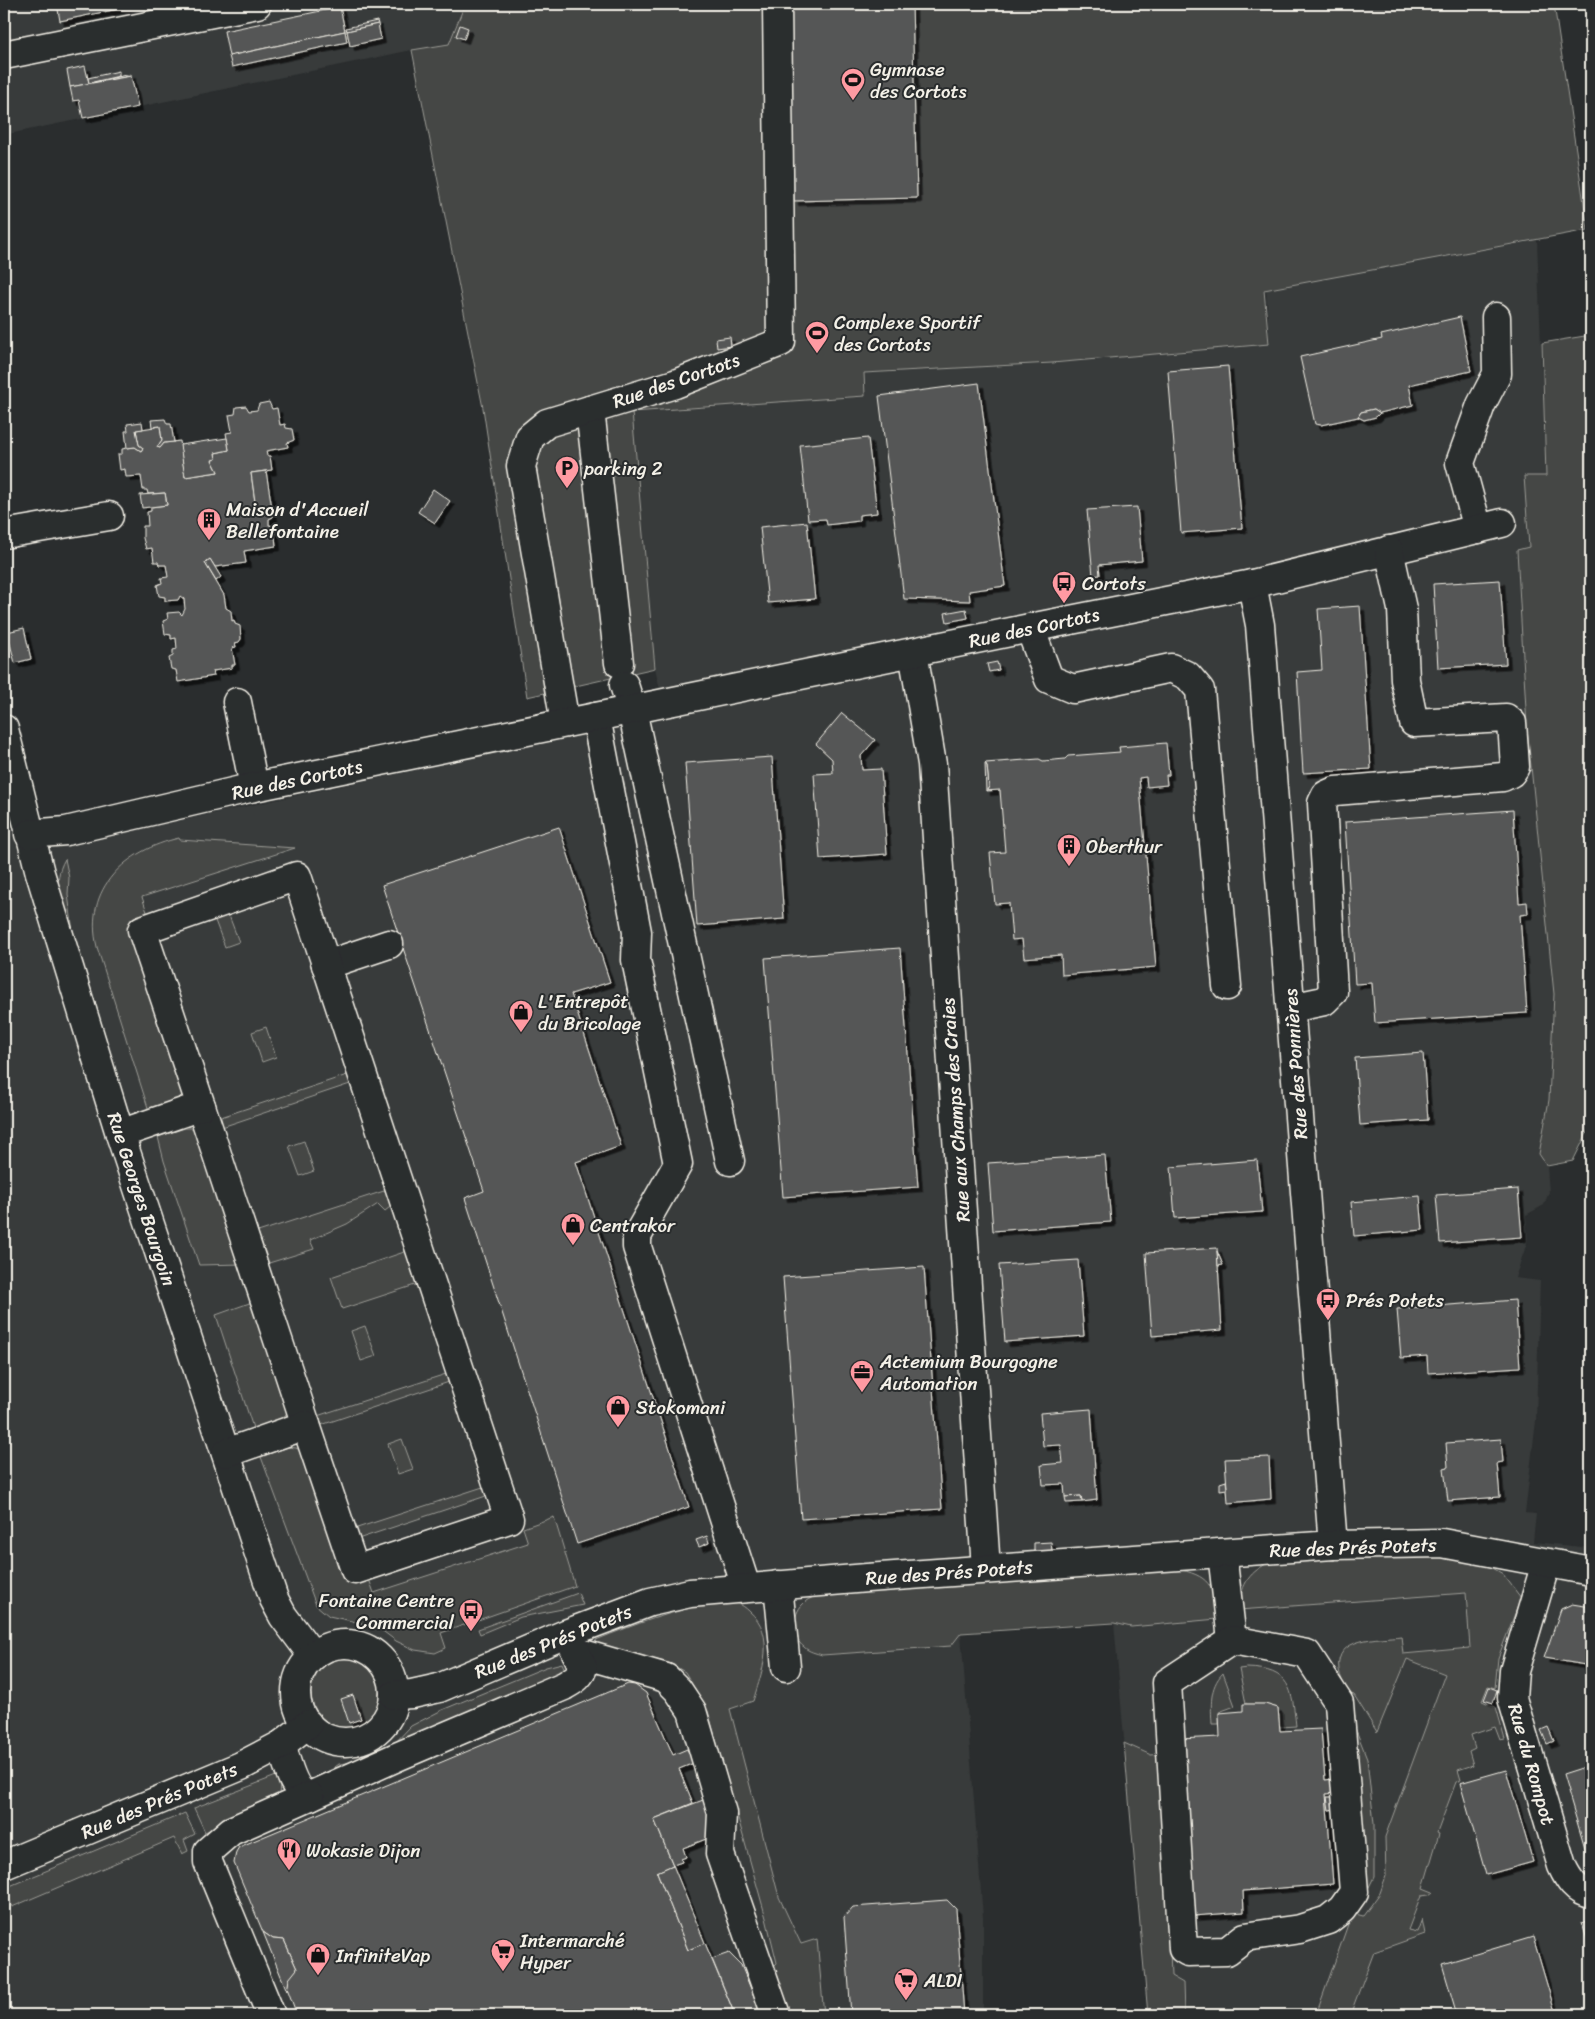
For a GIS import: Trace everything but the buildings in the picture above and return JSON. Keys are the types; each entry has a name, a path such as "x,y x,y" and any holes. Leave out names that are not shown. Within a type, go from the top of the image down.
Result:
{"street":[{"path":"4,56 256,4"},
{"name":"Rue des Cortots","path":"565,723 521,466 530,438 547,423 675,384 780,342 776,4"},
{"name":"Rue des Cortots","path":"29,834 66,831 254,787 596,717 625,686 913,652 1252,584 1490,526 1460,463 1480,405 1496,374 1496,317"},
{"path":"590,410 625,686 730,1161"},
{"path":"4,534 110,516"},
{"path":"1291,1008 1324,1001 1333,992 1322,803 1326,795 1335,791 1503,778 1511,774 1515,767 1512,723 1506,718 1414,723 1405,680 1402,609 1389,550"},
{"name":"Rue des Ponnières","path":"1252,584 1260,625 1333,1545"},
{"path":"1030,628 1049,679 1073,690 1171,668 1188,676 1200,690 1227,986"},
{"name":"Rue aux Champs des Craies","path":"913,652 932,764 986,1569"},
{"path":"237,702 254,787"},
{"path":"596,717 637,932 636,960 678,1164 637,1236 638,1247 746,1588"},
{"name":"Rue Georges Bourgoin","path":"4,730 40,873 120,1134 274,1599 291,1629 313,1656"},
{"path":"297,876 508,1519 355,1570 201,1106 142,930 297,876"},
{"path":"326,965 389,944"},
{"path":"120,1134 201,1106"},
{"path":"226,1453 306,1425"},
{"name":"Rue des Prés Potets","path":"394,1695 412,1694 438,1688 572,1642 650,1602 690,1593 986,1569 1333,1545 1442,1543 1533,1560"},
{"path":"1222,1553 1232,1640"},
{"path":"1533,1560 1591,1571"},
{"name":"Rue du Rompot","path":"1533,1560 1514,1671 1512,1698 1562,1866 1578,1890 1591,1894"},
{"path":"778,1585 786,1667"},
{"path":"1232,1640 1307,1654 1340,1703 1354,1892 1342,1909 1328,1920 1300,1928 1246,1937 1227,1951 1188,1952 1183,1949 1167,1683 1232,1640"},
{"path":"271,2015 208,1862 208,1851 231,1831 398,1756 564,1686 577,1678 583,1668 572,1642"},
{"path":"572,1642 666,1678 678,1690 692,1711 722,1814 720,1854 776,2015"},
{"path":"350,1644 367,1649 380,1659 392,1678 394,1695 388,1717 378,1729 364,1738 349,1741 334,1740 319,1734 308,1724 298,1705 297,1685 304,1666 313,1656 328,1647 350,1644"},
{"name":"Rue des Prés Potets","path":"4,1865 241,1766 281,1745 308,1724"},
{"path":"281,1745 300,1791 304,1795 310,1796"}],"shaded area":[{"path":"4,4 465,4 449,44 412,50 4,135"},
{"name":"Complexe Sportif des Cortots","path":"465,4 1554,4 1588,230 1264,290 1269,344 1052,363 864,373 865,396 632,412 655,668 527,697 483,408 412,50 449,44"},
{"path":"1537,240 1546,476 1524,476 1529,547 1517,550 1527,727 1554,994 1549,1100 1539,1154 1547,1166 1549,1192 1544,1205 1526,1215 1528,1240 1515,1278 1540,1281 1536,1421 1525,1513 1536,1514 1533,1542 1591,1548 1591,2015 1148,2015 1114,1623 961,1633 983,1917 983,2015 4,2015 4,798 19,855 666,716 655,668 632,412 865,396 864,373 1052,363 1269,344 1266,288"},
{"path":"1591,335 1591,1125 1573,1161 1547,1166 1539,1154 1549,1100 1554,994 1527,727 1517,550 1529,547 1524,476 1546,476 1542,343"},
{"path":"179,838 180,840 295,848 142,897 147,912 137,923 183,1094 174,1103 149,1111 97,947 94,926 96,907 103,890 113,875 126,862 142,852"},
{"path":"65,859 69,878 68,894 73,932 60,896 59,887 61,868"},
{"path":"228,913 239,942 225,947 214,918"},
{"path":"266,1027 276,1057 262,1062 252,1032"},
{"path":"353,1073 356,1082 222,1127 218,1118"},
{"path":"185,1128 192,1128 197,1131 243,1264 199,1265 164,1161 158,1137"},
{"path":"304,1141 314,1171 300,1176 289,1146"},
{"path":"390,1189 394,1204 385,1211 378,1204 347,1224 310,1240 314,1249 269,1263 258,1232"},
{"path":"410,1250 421,1283 342,1309 331,1277"},
{"path":"255,1301 288,1411 281,1421 254,1431 216,1315"},
{"path":"365,1326 376,1356 361,1361 351,1331"},
{"path":"452,1372 455,1380 321,1425 317,1416"},
{"path":"402,1439 413,1469 398,1474 388,1444"},
{"path":"288,1447 302,1451 369,1579 374,1593 528,1543 523,1528 554,1517 575,1586 441,1633 446,1648 435,1653 415,1650 370,1625 329,1616 316,1605 261,1457"},
{"path":"489,1485 492,1494 358,1539 354,1529"},
{"path":"1425,1552 1479,1560 1503,1574 1521,1598 1498,1658 1495,1688 1488,1686 1482,1701 1496,1707 1505,1739 1500,1740 1495,1727 1471,1735 1475,1748 1469,1751 1473,1765 1458,1770 1461,1780 1456,1782 1437,1833 1439,1834 1423,1888 1433,1892 1429,1895 1421,1896 1408,1930 1417,1932 1422,1919 1425,1934 1374,1952 1350,2015 1316,2015 1352,1913 1363,1916 1380,1893 1386,1876 1385,1837 1445,1674 1407,1659 1377,1732 1354,1695 1347,1693 1339,1670 1339,1659 1343,1651 1360,1641 1401,1636 1403,1654 1470,1648 1466,1593 1239,1610 1241,1594 1250,1576 1268,1563"},
{"path":"1181,1570 1200,1577 1210,1586 1215,1600 1217,1619 1131,1627 1114,1623 961,1633 951,1646 822,1655 806,1649 800,1643 794,1626 799,1608 810,1598 816,1596"},
{"path":"578,1593 583,1605 521,1617 480,1634 478,1629"},
{"path":"730,1602 742,1605 758,1620 763,1631 765,1654 753,1701 730,1709 779,1897 801,1944 817,1939 824,2015 787,2015 773,1967 777,1963 766,1918 708,1711 685,1672 669,1663 596,1645 596,1640 639,1623 713,1603"},
{"path":"347,1656 367,1662 377,1672 383,1692 377,1712 367,1722 347,1728 327,1722 317,1712 311,1692 317,1672 327,1662"},
{"path":"562,1663 566,1672 337,1772 335,1767 339,1764 356,1762 393,1745 411,1726 442,1710 546,1667"},
{"path":"1239,1669 1262,1669 1273,1672 1281,1677 1293,1701 1296,1726 1280,1727 1278,1708 1265,1704 1246,1704"},
{"path":"1223,1673 1235,1706 1219,1712 1219,1724 1212,1724 1211,1704 1213,1691 1218,1678"},
{"path":"1352,1720 1367,1758 1374,1824 1374,1877 1366,1893"},
{"path":"1124,1743 1151,1755 1163,1754 1171,1976 1183,1983 1184,2015 1148,2015"},
{"path":"276,1776 280,1788 277,1799 205,1832 194,1808"},
{"path":"185,1813 195,1834 184,1840 188,1851 182,1854 174,1838 12,1907 5,1888"}],"place":[{"name":"Gymnase des Cortots","path":"853,101"},
{"name":"Complexe Sportif des Cortots","path":"817,354"},
{"name":"parking 2","path":"567,489"},
{"name":"Maison d'Accueil Bellefontaine","path":"209,541"},
{"name":"Cortots","path":"1064,604"},
{"name":"Oberthur","path":"1069,867"},
{"name":"L'Entrepôt du Bricolage","path":"521,1033"},
{"name":"Centrakor","path":"573,1246"},
{"name":"Prés Potets","path":"1328,1321"},
{"name":"Actemium Bourgogne Automation","path":"862,1393"},
{"name":"Stokomani","path":"618,1428"},
{"name":"Fontaine Centre Commercial","path":"471,1632"},
{"name":"Wokasie Dijon","path":"289,1871"},
{"name":"Intermarché Hyper","path":"503,1972"},
{"name":"InfiniteVap","path":"318,1976"},
{"name":"ALDI","path":"906,2001"}]}
